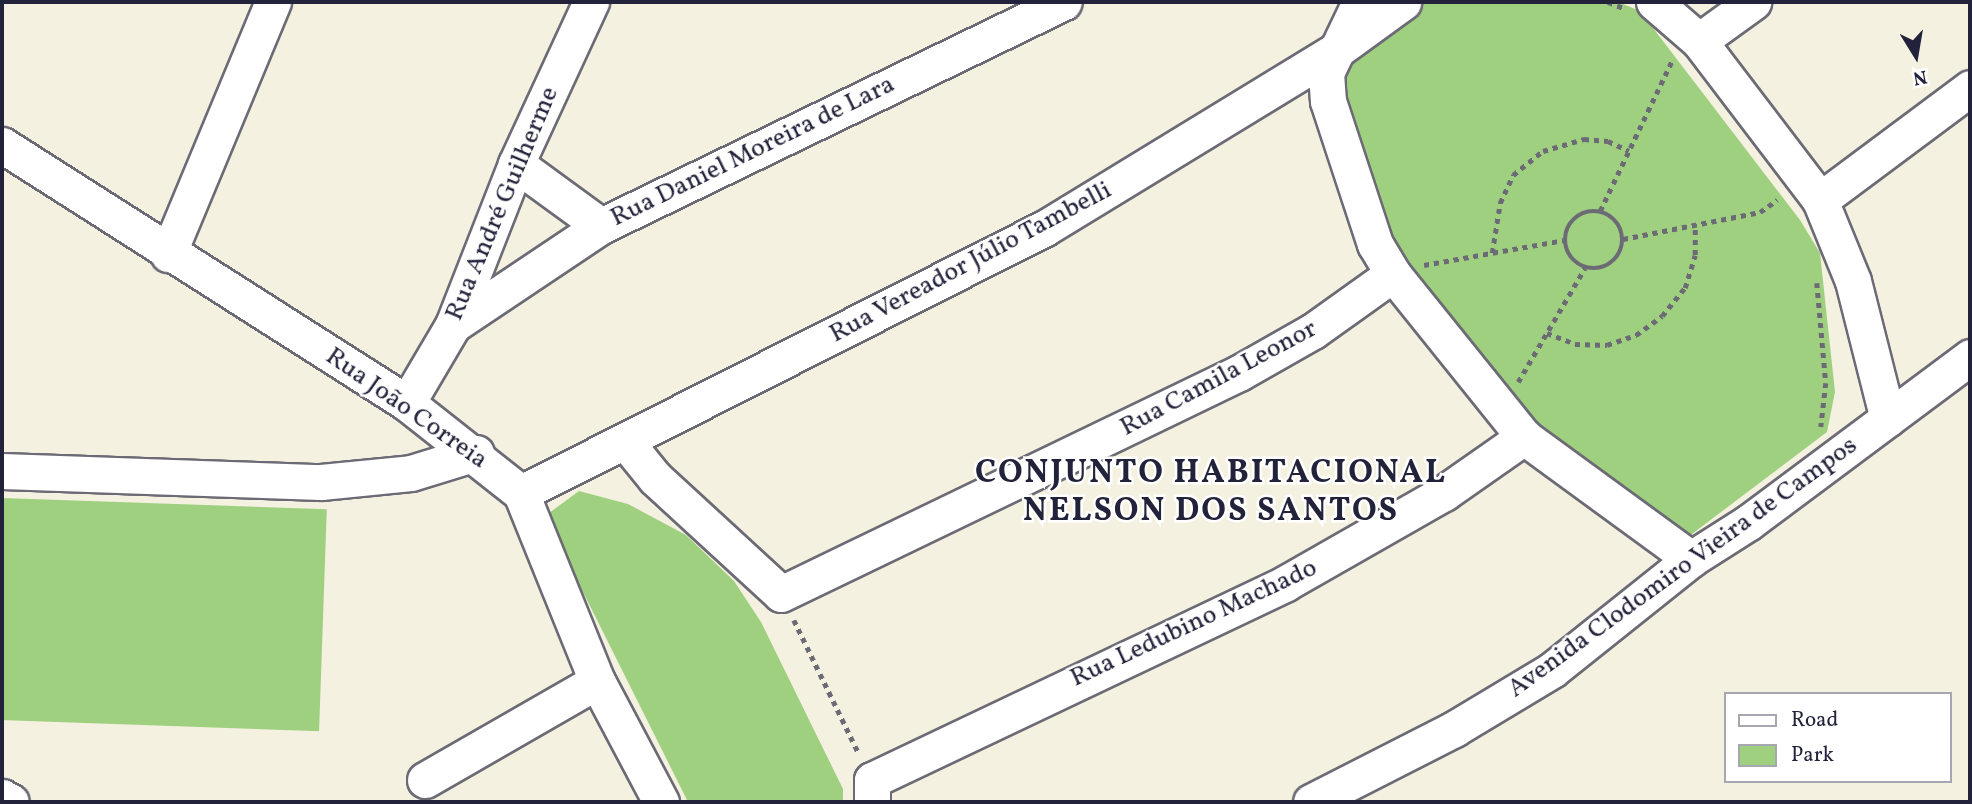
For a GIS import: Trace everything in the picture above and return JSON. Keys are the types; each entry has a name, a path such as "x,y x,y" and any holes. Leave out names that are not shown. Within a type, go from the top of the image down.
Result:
{"street":[{"path":"168,254 273,2"},
{"name":"Rua André Guilherme","path":"407,403 453,325 516,164 591,2"},
{"name":"Rua Daniel Moreira de Lara","path":"453,325 601,226 1065,2"},
{"path":"1360,2 1326,73 1328,101 1364,217 1524,437 1690,559"},
{"name":"Rua Vereador Júlio Tambelli","path":"521,493 1045,228 1337,50 1403,2"},
{"path":"1654,2 1685,51 1820,200 1853,281 1888,419"},
{"path":"1685,51 1753,2"},
{"path":"1820,200 1970,88"},
{"name":"Rua João Correia","path":"2,145 168,254 407,403 476,453 521,493 597,681 661,802"},
{"path":"516,164 601,226"},
{"name":"Rua Camila Leonor","path":"782,594 1239,373 1312,331 1402,271"},
{"name":"Avenida Clodomiro Vieira de Campos","path":"1311,802 1454,729 1552,670 1690,559 1888,419 1970,357"},
{"name":"Rua Ledubino Machado","path":"872,791 1343,553 1444,493 1524,437"},
{"path":"625,441 655,478 782,594"},
{"path":"2,471 321,482 411,473 476,453"},
{"path":"425,780 597,681"},
{"path":"2,797 11,802"}],"path":[{"path":"1600,211 1629,151 1685,51"},
{"path":"1492,253 1500,203 1513,175 1544,150 1584,139 1608,141 1629,151"},
{"path":"1770,192 1783,208"},
{"path":"1623,239 1760,212 1777,200"},
{"path":"1600,211 1620,225 1623,239 1614,262 1586,268 1570,257 1564,240 1577,216 1600,211"},
{"path":"1547,333 1575,345 1607,345 1636,335 1654,323 1685,288 1695,255 1695,225"},
{"path":"1402,271 1564,240"},
{"path":"1517,385 1586,268"},
{"path":"1810,437 1820,429 1825,413 1816,278"},
{"path":"782,594 872,791"}],"green space":[{"path":"1418,2 1618,2 1640,11 1800,220 1820,253 1835,392 1827,432 1688,537 1585,480 1388,271 1330,75"},
{"path":"579,491 628,504 686,535 734,581 761,622 843,789 843,802 688,802 545,516"},
{"path":"2,498 327,509 319,731 2,720"}],"district":[{"name":"CONJUNTO HABITACIONAL NELSON DOS SANTOS","path":"1211,494"}]}
